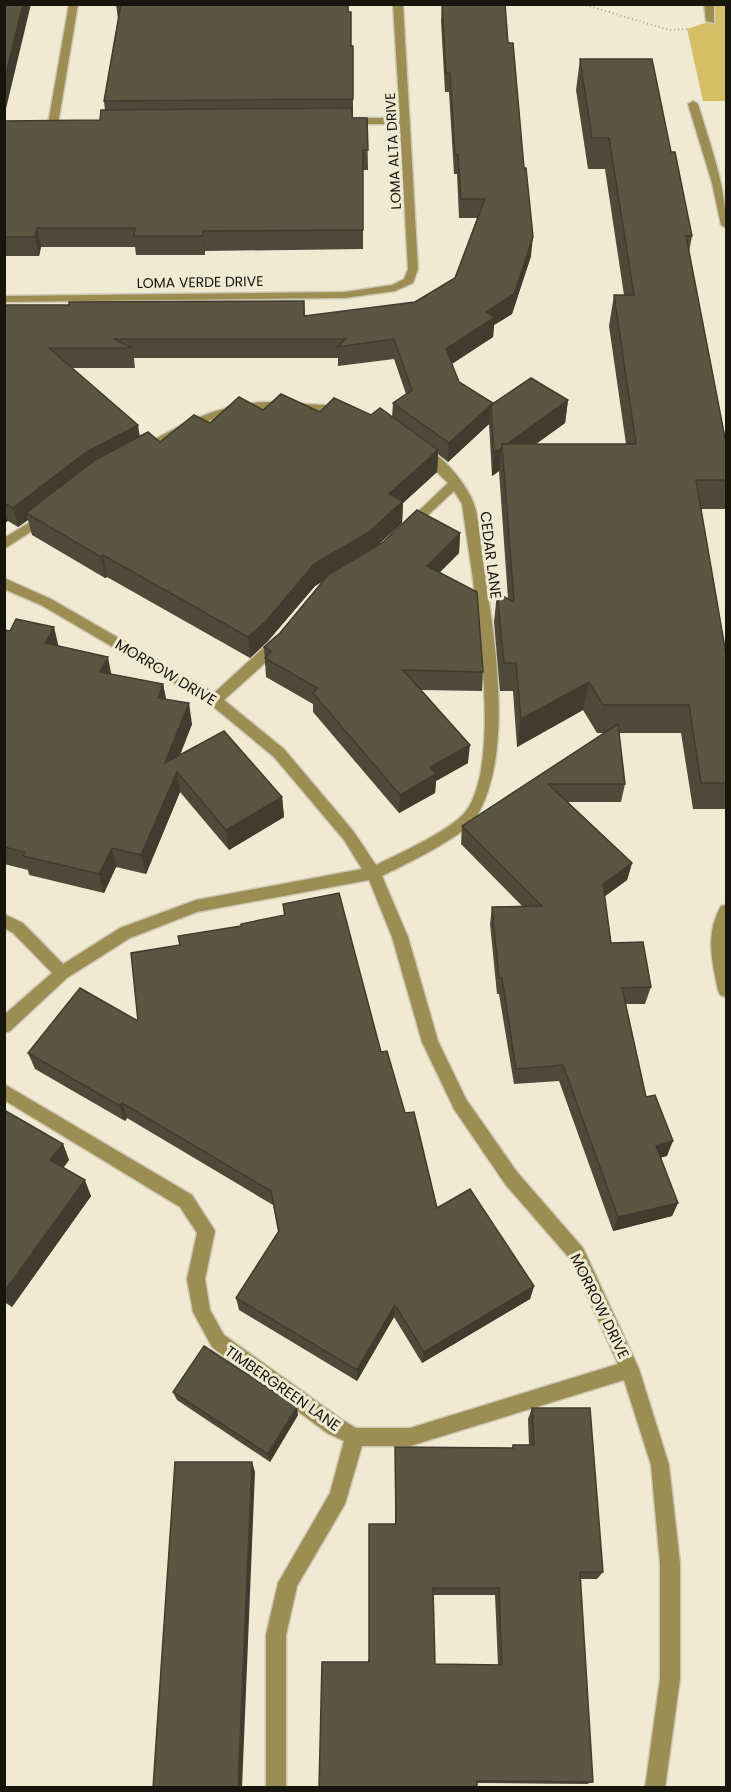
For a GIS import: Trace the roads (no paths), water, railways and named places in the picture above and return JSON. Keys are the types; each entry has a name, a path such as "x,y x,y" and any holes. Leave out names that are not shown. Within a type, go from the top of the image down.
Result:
{"street":[{"path":"65,124 48,124 74,4"},
{"name":"LOMA ALTA DRIVE","path":"395,288 409,281 413,269 398,4"},
{"path":"709,4 711,21"},
{"path":"693,104 722,183 726,225"},
{"path":"335,122 405,121"},
{"name":"LOMA VERDE DRIVE","path":"4,299 345,295 395,288"},
{"path":"131,458 193,424 237,408 295,406 349,410 358,414"},
{"name":"CEDAR LANE","path":"373,873 404,858 471,816 483,792 491,754 490,679 468,504 456,482 434,459 415,446"},
{"path":"400,535 456,482"},
{"path":"4,545 52,511"},
{"name":"MORROW DRIVE","path":"4,583 46,602 215,700 279,753 349,836 373,873 400,937 430,1042 460,1104 511,1178 577,1254 630,1370 660,1465 670,1563 670,1679 655,1788"},
{"path":"215,700 275,646 289,630"},
{"path":"4,1026 62,973 125,933 196,906 373,873"},
{"path":"726,911 721,917 718,948 726,990"},
{"path":"4,920 18,928 62,973"},
{"name":"TIMBERGREEN LANE","path":"4,1091 186,1201 206,1231 196,1279 202,1312 218,1341 334,1426 355,1437 410,1437 630,1370"},
{"path":"276,1788 276,1635 288,1583 338,1497 355,1437"}]}
